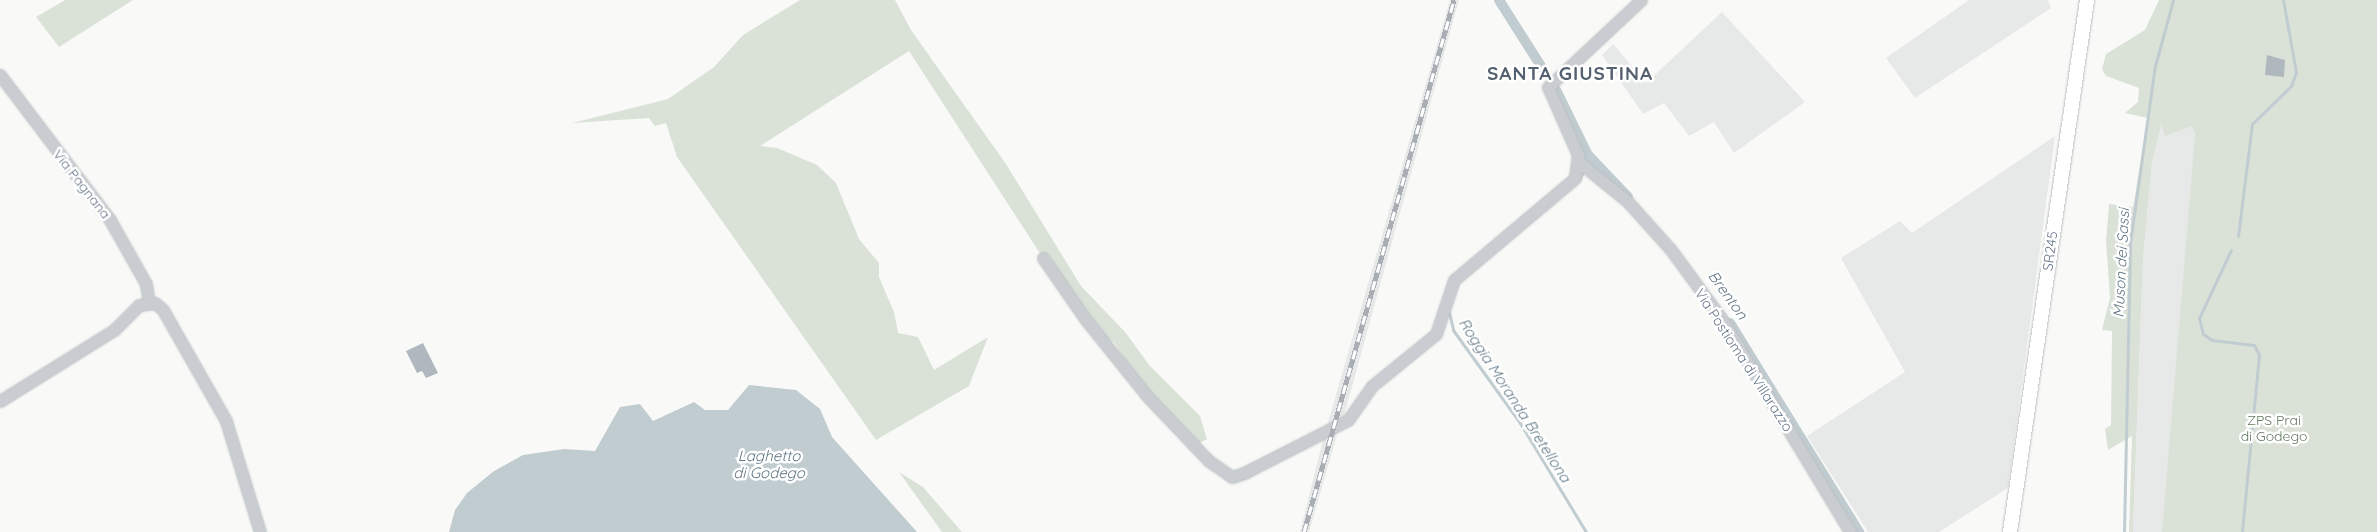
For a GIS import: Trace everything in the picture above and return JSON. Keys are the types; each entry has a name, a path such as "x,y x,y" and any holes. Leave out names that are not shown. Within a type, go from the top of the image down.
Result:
{"main road":[{"name":"SR245","path":"2010,532 2087,0"}],"street":[{"name":"Via Postioma di Villarazzo","path":"1641,0 1555,80 1548,92 1585,165 1660,237 1721,318 1850,532"},
{"name":"Via Pagnana","path":"0,75 110,220 144,278 149,302"},
{"path":"1043,258 1086,320 1147,396 1209,461 1232,476 1348,420 1372,386 1436,334 1454,280 1567,187 1585,165"},
{"path":"0,401 114,330 139,305 149,302 163,310 226,421 260,532"}],"shaded area":[{"path":"1450,0 1459,0 1343,419 1327,426"},
{"path":"1969,0 2048,0 2051,8 1915,98 1886,58"},
{"path":"1722,12 1805,102 1734,153 1714,122 1689,136 1664,103 1643,114 1602,55 1613,44 1646,83"},
{"path":"2161,124 2165,135 2192,126 2204,159 2227,532 2133,532 2143,259 2152,163"},
{"path":"2055,136 2008,488 1939,532 1868,532 1807,436 1905,372 1841,258 1900,221 1912,233"},
{"path":"1339,428 1309,532 1300,532 1324,436"}],"green space":[{"path":"65,0 133,0 59,47 36,17"},
{"path":"800,0 895,0 911,30 1006,164 1081,286 1126,333 1149,365 1200,416 1207,439 1194,446 1142,385 1114,342 1090,328 1049,255 1043,258 909,51 760,146 777,148 817,165 836,183 859,239 879,263 879,277 894,312 898,333 918,337 934,370 988,337 969,386 876,440 677,157 666,123 655,126 649,118 572,123 668,99 714,67 743,35"},
{"name":"ZPS Prai di Godego","path":"2159,0 2377,0 2377,532 2162,532 2195,134 2192,126 2165,136 2161,125 2152,163 2143,259 2133,532 2129,532 2132,436 2108,450 2105,429 2111,425 2112,331 2102,330 2110,298 2106,241 2109,204 2133,207 2148,118 2125,113 2138,102 2139,88 2106,76 2102,69 2106,54 2145,30"},
{"path":"899,472 923,487 962,532 942,532"}],"water":[{"name":"Laghetto di Godego","path":"749,385 796,390 820,409 832,437 917,532 449,532 455,510 467,493 494,471 523,455 564,449 595,451 620,407 640,404 653,421 694,402 705,410 728,410"}],"building":[{"path":"2267,55 2285,60 2284,77 2265,75"},
{"path":"423,343 438,373 426,378 422,371 417,373 406,351"}],"waterway":[{"name":"Brenton","path":"1499,0 1544,71"},
{"name":"Muson dei Sassi","path":"2124,532 2130,243 2155,66 2173,0"},
{"path":"2238,236 2252,124 2291,86 2296,72 2283,0"},
{"name":"Brenton","path":"1556,90 1588,155 1628,197"},
{"name":"Roggia Moranda Bretellona","path":"1578,181 1588,163 1588,155"},
{"path":"2231,250 2199,318 2203,334 2212,340 2254,345 2259,355 2242,532"},
{"name":"Roggia Moranda Bretellona","path":"1449,312 1453,330 1520,423 1586,532"},
{"name":"Brenton","path":"1730,323 1859,532"}],"railway":[{"path":"1304,532 1454,0"}],"district":[{"name":"SANTA GIUSTINA","path":"1570,74"}]}
